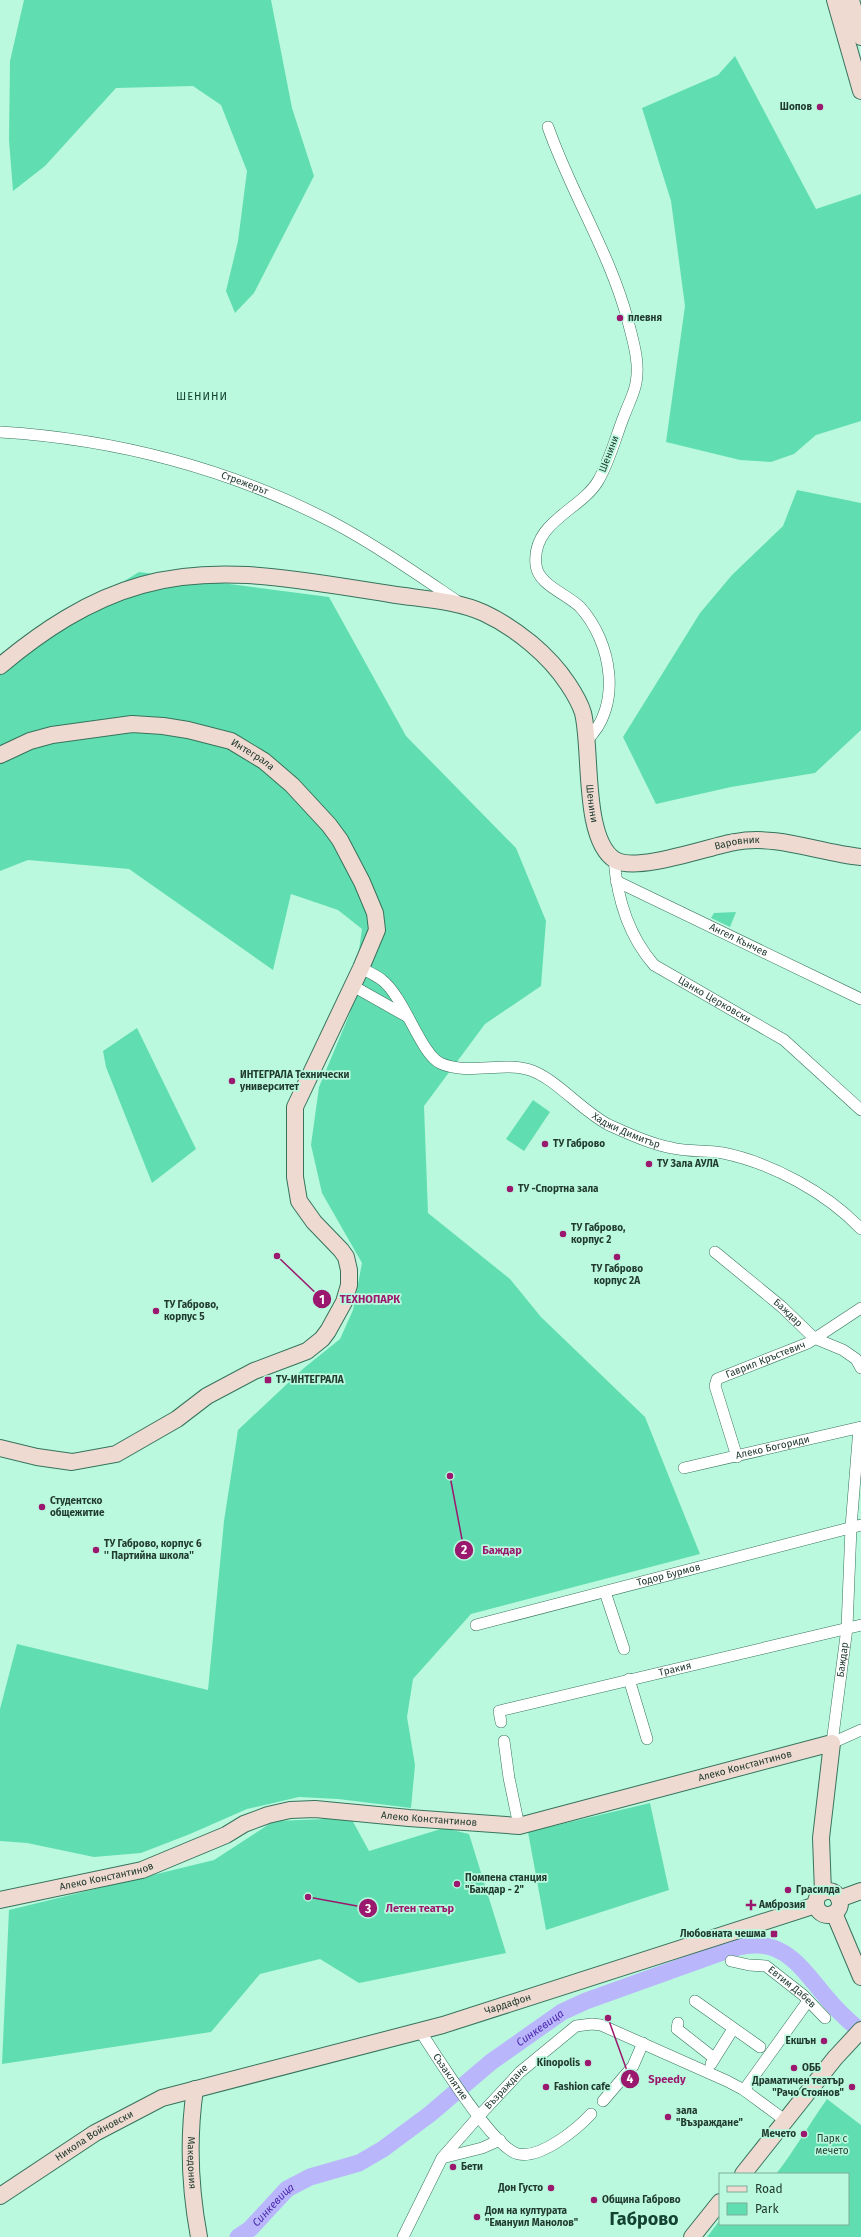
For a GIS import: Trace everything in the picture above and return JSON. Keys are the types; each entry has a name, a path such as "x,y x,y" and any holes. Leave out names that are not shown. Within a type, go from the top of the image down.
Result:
{"street":[{"path":"835,0 861,91"},
{"path":"851,0 861,37"},
{"name":"Шенини","path":"548,126 558,155 612,271 622,298 636,349 636,383 598,482 549,527 540,539 536,552 536,565 541,577 568,597 584,613 599,639 607,662 610,680 604,712 599,727 586,741"},
{"name":"Стрежерът","path":"0,432 56,436 132,450 196,466 257,488 334,523 386,554 462,605"},
{"name":"Шенини","path":"0,666 52,626 84,608 110,596 144,584 200,576 229,575 275,577 462,605 483,613 511,629 545,656 557,670 581,707 595,824 603,847 614,859"},
{"name":"Интеграла","path":"0,755 30,740 52,735 132,724 162,726 188,730 231,741 245,748 264,761 296,790 329,825 343,846 365,888 377,922 377,930 361,968 295,1107 295,1177 299,1201 314,1222 341,1250 346,1257 350,1270 349,1285 344,1302 325,1336 313,1347 296,1356 254,1371 207,1396 178,1419 116,1454 72,1462 24,1454 0,1448"},
{"name":"Варовник","path":"614,859 631,863 664,859 752,839 861,857"},
{"name":"Цанко Церковски","path":"614,859 620,903 644,953 654,964 784,1040 861,1110"},
{"name":"Ангел Кънчев","path":"616,881 861,999"},
{"name":"Хаджи Димитър","path":"361,968 383,981 410,1018 428,1054 442,1064 460,1068 519,1068 532,1070 608,1125 668,1147 721,1152 755,1162 813,1189 843,1212 861,1230"},
{"path":"353,986 410,1018"},
{"name":"Баждар","path":"716,1252 782,1307 814,1338 843,1350 856,1359 861,1368"},
{"name":"Гаврил Кръстевич","path":"737,1457 715,1386 717,1379 808,1344 814,1338 861,1308"},
{"name":"Баждар","path":"819,1898 821,1838 847,1628 856,1526 860,1427"},
{"name":"Алеко Богориди","path":"684,1468 737,1457 860,1427"},
{"name":"Тодор Бурмов","path":"476,1625 856,1526"},
{"path":"605,1592 624,1650"},
{"name":"Тракия","path":"501,1722 500,1711 629,1679 861,1625"},
{"path":"629,1679 647,1738"},
{"name":"Алеко Константинов","path":"0,1900 142,1870 226,1835 244,1824 268,1814 315,1808 409,1818 519,1826 832,1743 861,1730"},
{"path":"504,1741 509,1778 519,1826"},
{"path":"861,1891 836,1906 822,1914 819,1898 834,1893 836,1906 861,1977"},
{"name":"Чардафон","path":"195,2089 420,2031 819,1898"},
{"name":"Евтим Дабев","path":"731,1961 749,1965 766,1966 778,1974 825,2018"},
{"path":"695,2001 760,2047"},
{"path":"744,2090 808,2001"},
{"path":"678,2023 677,2030 714,2058"},
{"name":"Възраждане","path":"403,2237 442,2158 476,2111 520,2072 576,2026 592,2024 601,2025 707,2072 744,2090 786,2121"},
{"path":"707,2072 714,2058 733,2029"},
{"name":"Съзаклятие","path":"420,2031 476,2111 500,2140 519,2154 545,2148 560,2140 591,2114"},
{"path":"744,2173 856,2034"},
{"path":"603,2101 630,2071 643,2044"},
{"name":"Никола Войновски","path":"0,2196 95,2133 162,2098 195,2089"},
{"name":"Македония","path":"195,2089 190,2118 190,2144 199,2235"},
{"path":"442,2158 482,2148 500,2140"},
{"path":"692,2237 719,2203"}],"green space":[{"path":"24,0 271,0 292,108 314,176 254,293 235,313 226,291 238,241 247,171 221,105 193,86 116,88 45,166 13,191 9,140 10,61"},
{"path":"735,56 816,209 861,194 861,421 816,435 794,454 771,462 740,460 666,442 685,306 671,201 642,108 718,75"},
{"path":"797,490 861,503 861,730 815,773 731,787 656,804 623,737 700,613 732,575 783,526"},
{"path":"139,572 329,597 406,736 516,848 546,921 541,986 485,1024 424,1106 428,1213 510,1279 541,1317 645,1417 700,1554 471,1614 413,1679 407,1717 415,1765 411,1808 338,1799 299,1797 247,1809 190,1834 141,1853 94,1857 27,1843 0,1841 0,1709 17,1644 208,1690 224,1521 238,1430 304,1368 340,1339 353,1310 362,1263 322,1193 311,1145 319,1087 350,1013 362,929 338,910 291,894 273,970 129,869 28,860 0,871 0,657"},
{"path":"736,912 730,927 711,918 714,913"},
{"path":"137,1028 196,1149 152,1183 106,1067 103,1051"},
{"path":"533,1100 550,1112 524,1151 506,1139"},
{"path":"650,1803 669,1890 546,1930 528,1832"},
{"path":"351,1818 369,1851 444,1828 469,1834 506,1953 359,1983 320,1959 260,1974 211,2032 2,2064 9,1910 214,1860 274,1821"},
{"name":"Парк с мечето","path":"827,2099 861,2125 861,2237 707,2237 719,2221 719,2225 849,2225 849,2173 777,2173"}],"waterway":[{"name":"Синкевица","path":"238,2237 250,2229 287,2189 310,2177 359,2163 383,2149 430,2114 491,2062 562,2012 586,2001 727,1950 743,1946 758,1945 769,1947 789,1956 834,2006 861,2031"}],"place":[{"name":"Шопов","path":"820,107"},
{"name":"плевня","path":"620,318"},
{"name":"ИНТЕГРАЛА Технически университет","path":"232,1081"},
{"name":"ТУ Габрово","path":"545,1144"},
{"name":"ТУ Зала АУЛА","path":"649,1164"},
{"name":"ТУ -Спортна зала","path":"510,1189"},
{"name":"ТУ Габрово, корпус 2","path":"563,1234"},
{"name":"ТЕХНОПАРК","path":"277,1256"},
{"name":"ТУ Габрово корпус 2А","path":"617,1257"},
{"name":"ТУ Габрово, корпус 5","path":"156,1311"},
{"name":"ТУ-ИНТЕГРАЛА","path":"268,1380"},
{"name":"Баждар","path":"450,1476"},
{"name":"Студентско общежитие","path":"42,1507"},
{"name":"ТУ Габрово, корпус 6 '' Партийна школа''","path":"96,1550"},
{"name":"Помпена станция \"Баждар - 2\"","path":"457,1884"},
{"name":"Грасилда","path":"788,1890"},
{"name":"Летен театър","path":"308,1897"},
{"name":"Амброзия","path":"751,1905"},
{"name":"Любовната чешма","path":"774,1934"},
{"name":"Speedy","path":"608,2018"},
{"name":"Екшън","path":"824,2041"},
{"name":"Kinopolis","path":"588,2063"},
{"name":"ОББ","path":"794,2068"},
{"name":"Fashion cafe","path":"546,2087"},
{"name":"Драматичен театър \"Рачо Стоянов\"","path":"852,2087"},
{"name":"зала \"Възраждане\"","path":"668,2117"},
{"name":"Мечето","path":"804,2134"},
{"name":"Бети","path":"453,2167"},
{"name":"Дон Густо","path":"551,2188"},
{"name":"Община Габрово","path":"594,2200"},
{"name":"Дом на културата \"Емануил Манолов\"","path":"477,2217"}],"district":[{"name":"ШЕНИНИ","path":"202,396"},
{"name":"Габрово","path":"644,2219"}]}
